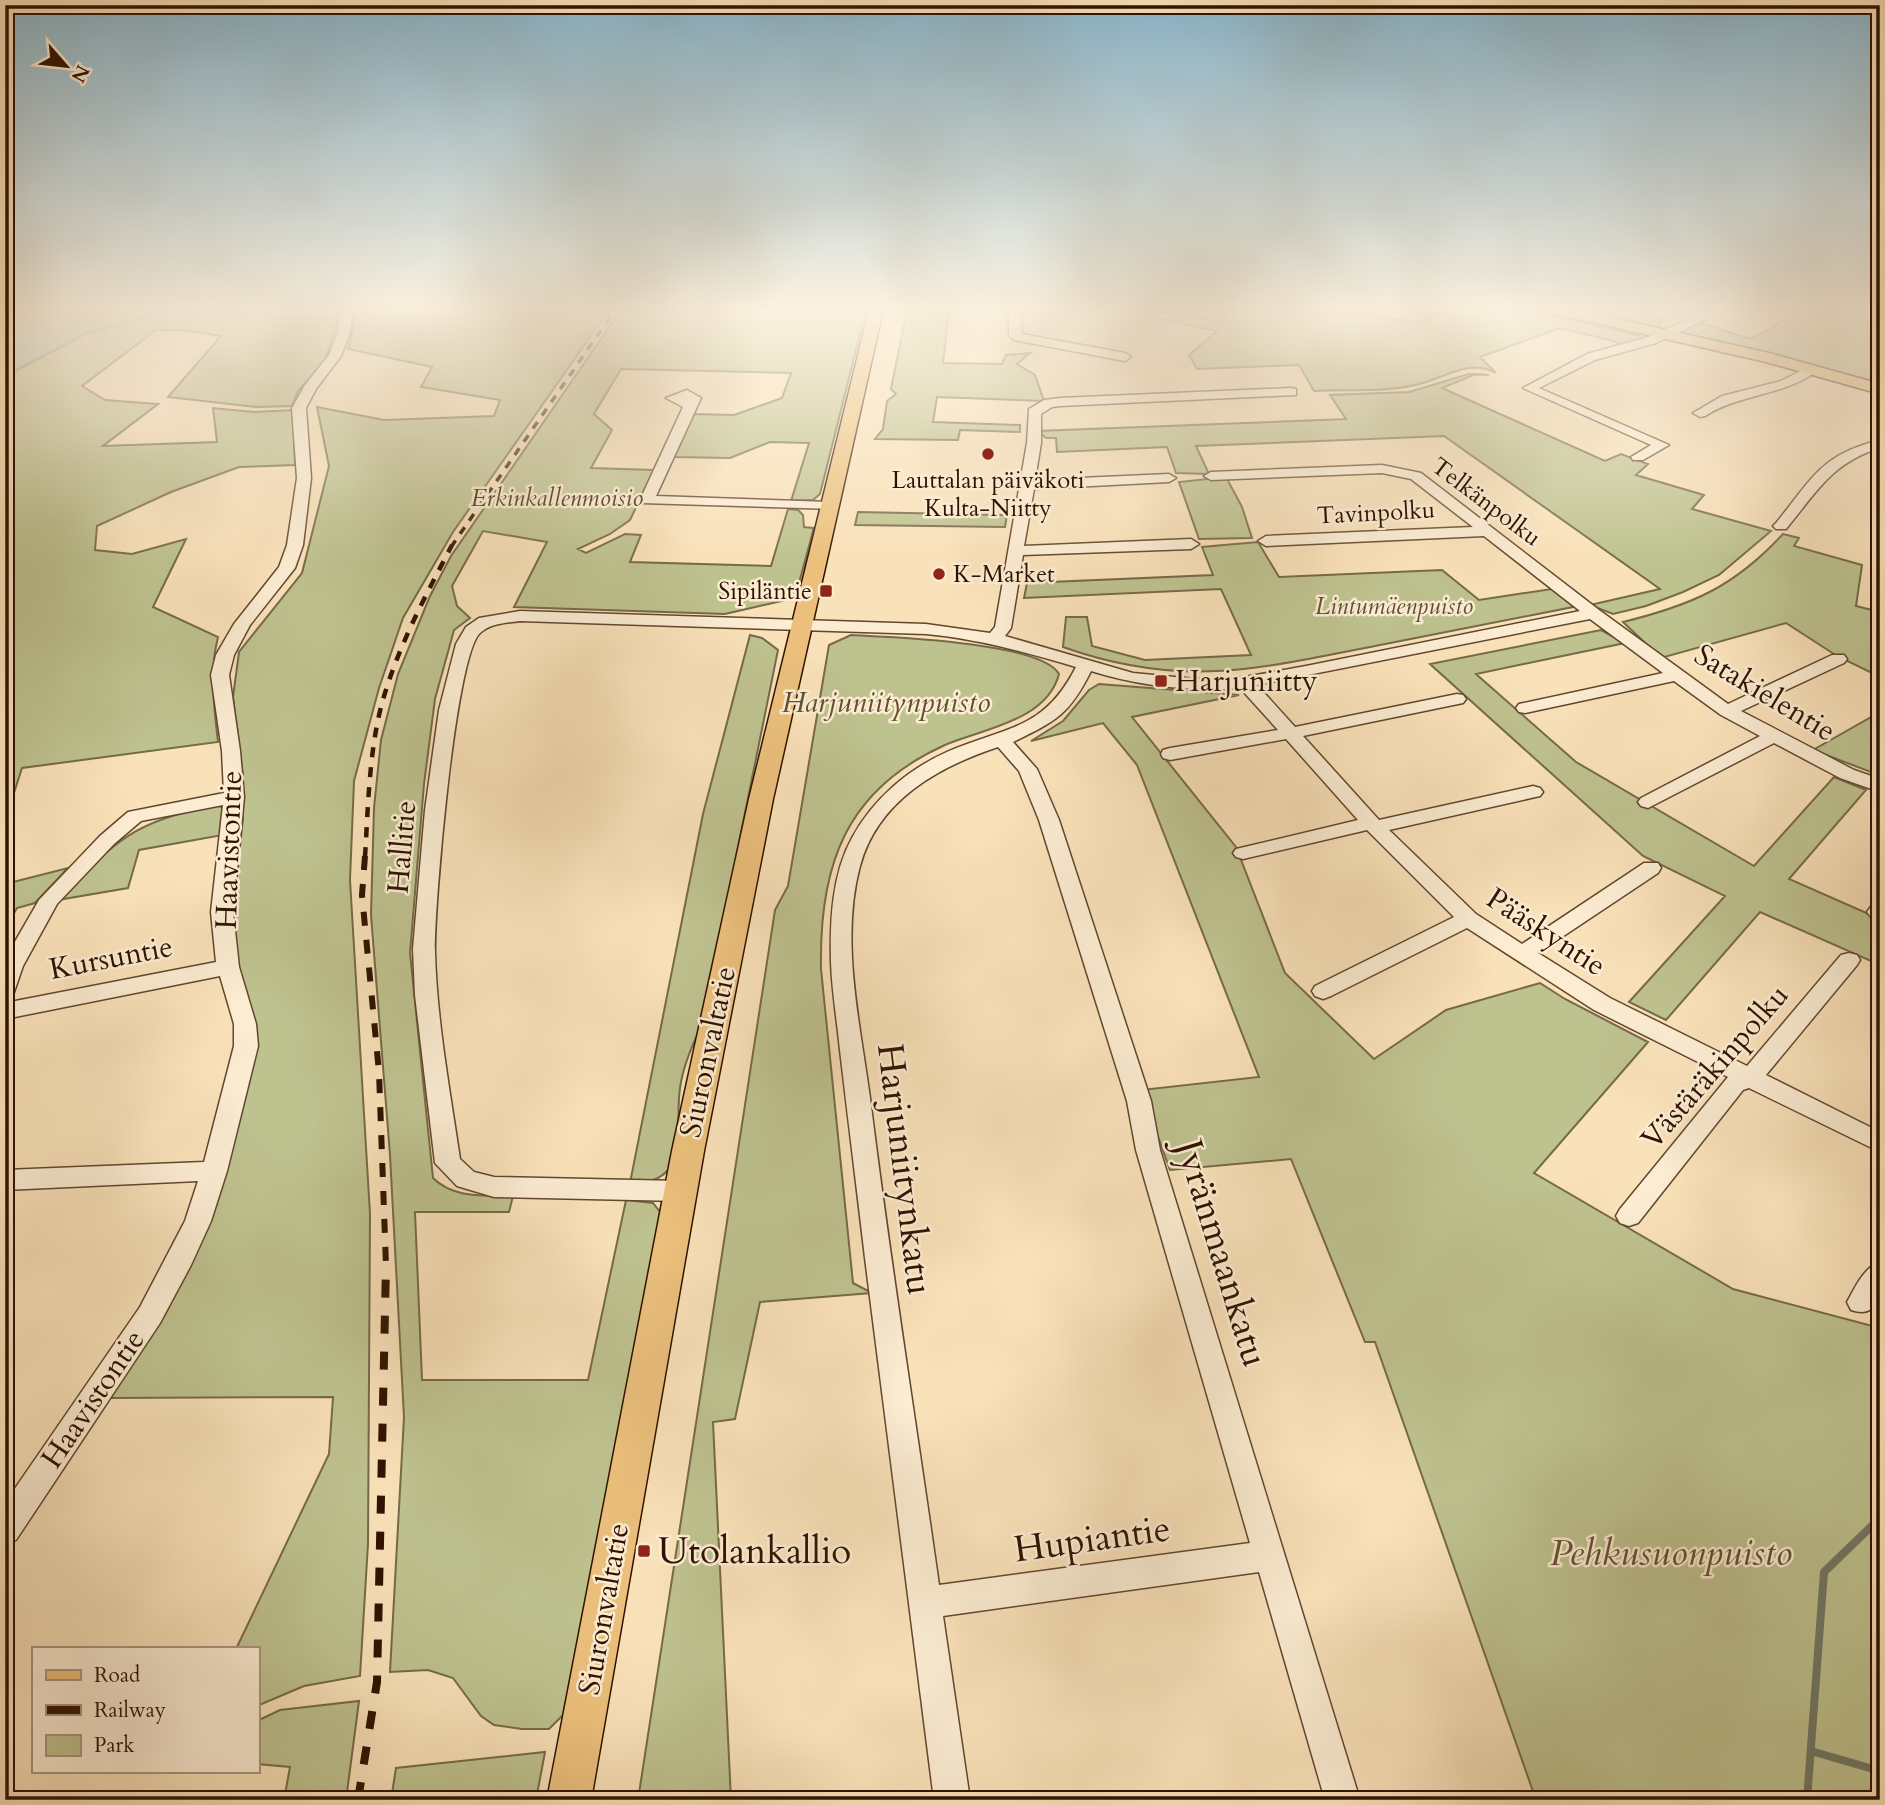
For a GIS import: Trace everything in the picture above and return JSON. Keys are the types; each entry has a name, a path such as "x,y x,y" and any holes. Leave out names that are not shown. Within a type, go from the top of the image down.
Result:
{"main road":[{"name":"Siuronvaltatie","path":"569,1800 680,1191 761,799 856,394"}],"street":[{"name":"Haavistontie","path":"5,1530 150,1315 178,1265 198,1221 243,1066 245,1024 228,967 222,912 234,797 231,751 220,675 225,655 242,624 287,568 291,556 304,478 299,408 307,394"},
{"path":"994,639 1003,628 1034,443 1034,412 1049,403 1242,394"},
{"path":"1544,394 1662,445 1638,457"},
{"path":"1700,413 1713,402 1741,394"},
{"path":"690,405 647,500 830,506"},
{"path":"1781,526 1824,473 1845,455 1880,444"},
{"name":"Telkänpolku","path":"1211,476 1395,469 1416,476 1593,613"},
{"path":"1026,485 1169,478"},
{"name":"Tavinpolku","path":"1266,541 1487,531"},
{"path":"1016,551 1191,544"},
{"path":"800,625 926,629 994,639 1131,678 1206,685 1245,682 1593,613"},
{"name":"Satakielentie","path":"1593,613 1727,711 1847,774 1880,786"},
{"name":"Hallitie","path":"680,1191 494,1187 466,1179 448,1163 426,995 424,949 435,810 448,709 464,645 472,631 485,622 502,617 800,625"},
{"path":"1727,711 1838,659"},
{"name":"Harjuniitynkatu","path":"952,1800 849,1027 842,964 843,911 850,866 861,839 880,810 900,789 956,755 1002,740 1048,718 1071,694 1085,666"},
{"path":"1525,708 1677,675"},
{"name":"Pääskyntie","path":"1245,682 1373,825 1468,919 1602,1004 1880,1143"},
{"path":"1170,754 1292,733 1457,699"},
{"path":"1648,802 1773,736"},
{"name":"Jyränmaankatu","path":"1002,740 1028,769 1053,832 1139,1101 1148,1150 1343,1800"},
{"path":"1243,853 1533,792"},
{"path":"5,990 12,966 49,900 107,839 135,816 234,797"},
{"path":"1522,954 1651,868"},
{"path":"1323,991 1468,919"},
{"name":"Västäräkinpolku","path":"1629,1216 1735,1084 1750,1077 1849,960"},
{"name":"Kursuntie","path":"5,1011 228,967"},
{"path":"5,1180 214,1171"},
{"path":"1861,1302 1880,1273"},
{"name":"Hupiantie","path":"925,1603 1271,1555"}],"green space":[{"path":"5,394 96,394 105,400 158,404 103,446 217,442 213,408 254,412 293,410 295,465 239,467 171,492 97,526 95,550 132,554 186,539 153,607 218,637 213,677 218,742 22,768 12,799 5,800"},
{"path":"170,394 297,394 292,406 257,407 168,397"},
{"path":"465,394 550,394 453,532 403,618 379,688 354,781 350,880 370,1214 368,1544 360,1676 304,1686 259,1705 259,1647 237,1647 329,1454 333,1397 107,1398 164,1316 209,1226 252,1066 232,916 243,818 243,776 233,697 239,652 302,573 329,466 317,407 384,420 494,416 500,400"},
{"name":"Erkinkallenmoisio","path":"563,394 606,394 594,414 612,430 591,468 654,470 630,520 610,534 578,549 586,553 625,534 641,535 630,562 771,566 788,509 798,510 803,515 804,527 813,528 795,598 725,614 514,607 547,542 483,531 452,586 457,606 470,618 454,630 435,699 424,784 410,953 433,1178 450,1190 460,1193 513,1196 509,1212 415,1212 422,1380 588,1380 626,1200 653,1203 660,1212 664,1225 563,1715 549,1729 494,1725 481,1716 453,1678 428,1670 390,1672 404,1417 390,1155 371,915 374,808 381,740 398,674 430,596 451,556"},
{"path":"783,394 845,394 820,494 813,500 791,501 809,443 770,442 730,458 674,457 694,414 734,415 782,398"},
{"path":"896,394 1042,394 1044,401 937,397 933,422 1020,425 1020,432 960,430 958,440 875,439 883,429 887,401"},
{"path":"1456,394 1605,461 1621,454 1648,464 1636,475 1704,495 1692,509 1771,531 1719,575 1646,606 1613,614 1590,605 1660,589 1444,436 1196,446 1209,474 1176,473 1167,447 1057,452 1056,438 1046,438 1038,431 1346,419 1330,395"},
{"path":"1226,477 1242,507 1252,538 1199,539 1179,482"},
{"path":"858,512 1007,515 1005,527 855,525"},
{"path":"1783,534 1799,538 1794,546 1862,565 1856,606 1880,612 1880,677 1837,656 1786,623 1661,658 1623,622 1670,609 1710,592 1747,568"},
{"name":"Lintumäenpuisto","path":"1258,542 1279,577 1442,570 1479,600 1558,588 1573,607 1293,662 1219,671 1182,671 1145,668 1105,660 1063,647 1066,617 1087,617 1092,646 1145,660 1251,655 1221,589 1024,598 1027,583 1213,575 1202,547"},
{"path":"1601,630 1625,643 1476,674 1576,762 1754,866 1834,777 1866,790 1789,879 1880,919 1880,965 1760,912 1666,1020 1629,1002 1725,896 1643,856 1430,664"},
{"path":"750,635 762,638 778,650 702,1025 681,1080 676,1152 663,1175 650,1181 630,1183 703,814"},
{"name":"Harjuniitynpuisto","path":"851,635 995,648 1046,663 1059,674 1052,690 1041,703 1027,713 945,745 911,763 883,785 861,808 845,835 833,865 825,897 821,969 853,1283 872,1293 760,1302 735,1419 713,1422 731,1800 638,1800 775,910 788,886 829,645"},
{"name":"Pehkusuonpuisto","path":"1099,684 1239,695 1132,717 1236,847 1285,973 1374,1059 1446,1010 1540,983 1648,1042 1534,1173 1733,1289 1880,1328 1880,1800 1536,1800 1375,1342 1365,1342 1291,1159 1170,1170 1141,1090 1259,1077 1137,765 1103,723 1031,741 1063,721 1089,690"},
{"path":"1880,712 1879,775 1813,750"},
{"path":"217,805 226,809 223,835 139,850 128,888 58,900 95,862 127,836 164,819"},
{"path":"68,868 35,903 17,908 5,929 5,884"},
{"path":"359,1701 346,1800 284,1800 290,1767 259,1764 259,1720 280,1710"},
{"path":"545,1752 536,1800 391,1800 396,1768"}],"waterway":[{"path":"1807,1800 1824,1572 1880,1518"},
{"path":"1811,1751 1880,1771"}],"railway":[{"path":"451,547 557,394"},
{"path":"365,857 371,762 381,707 403,644 452,545"},
{"path":"365,856 362,895 379,1072 386,1266"},
{"path":"358,1800 377,1682 386,1266"}],"place":[{"name":"Lauttalan päiväkoti Kulta-Niitty","path":"988,454"},
{"name":"K-Market","path":"939,574"},
{"name":"Sipiläntie","path":"826,591"},
{"name":"Harjuniitty","path":"1161,681"},
{"name":"Utolankallio","path":"644,1551"}]}
